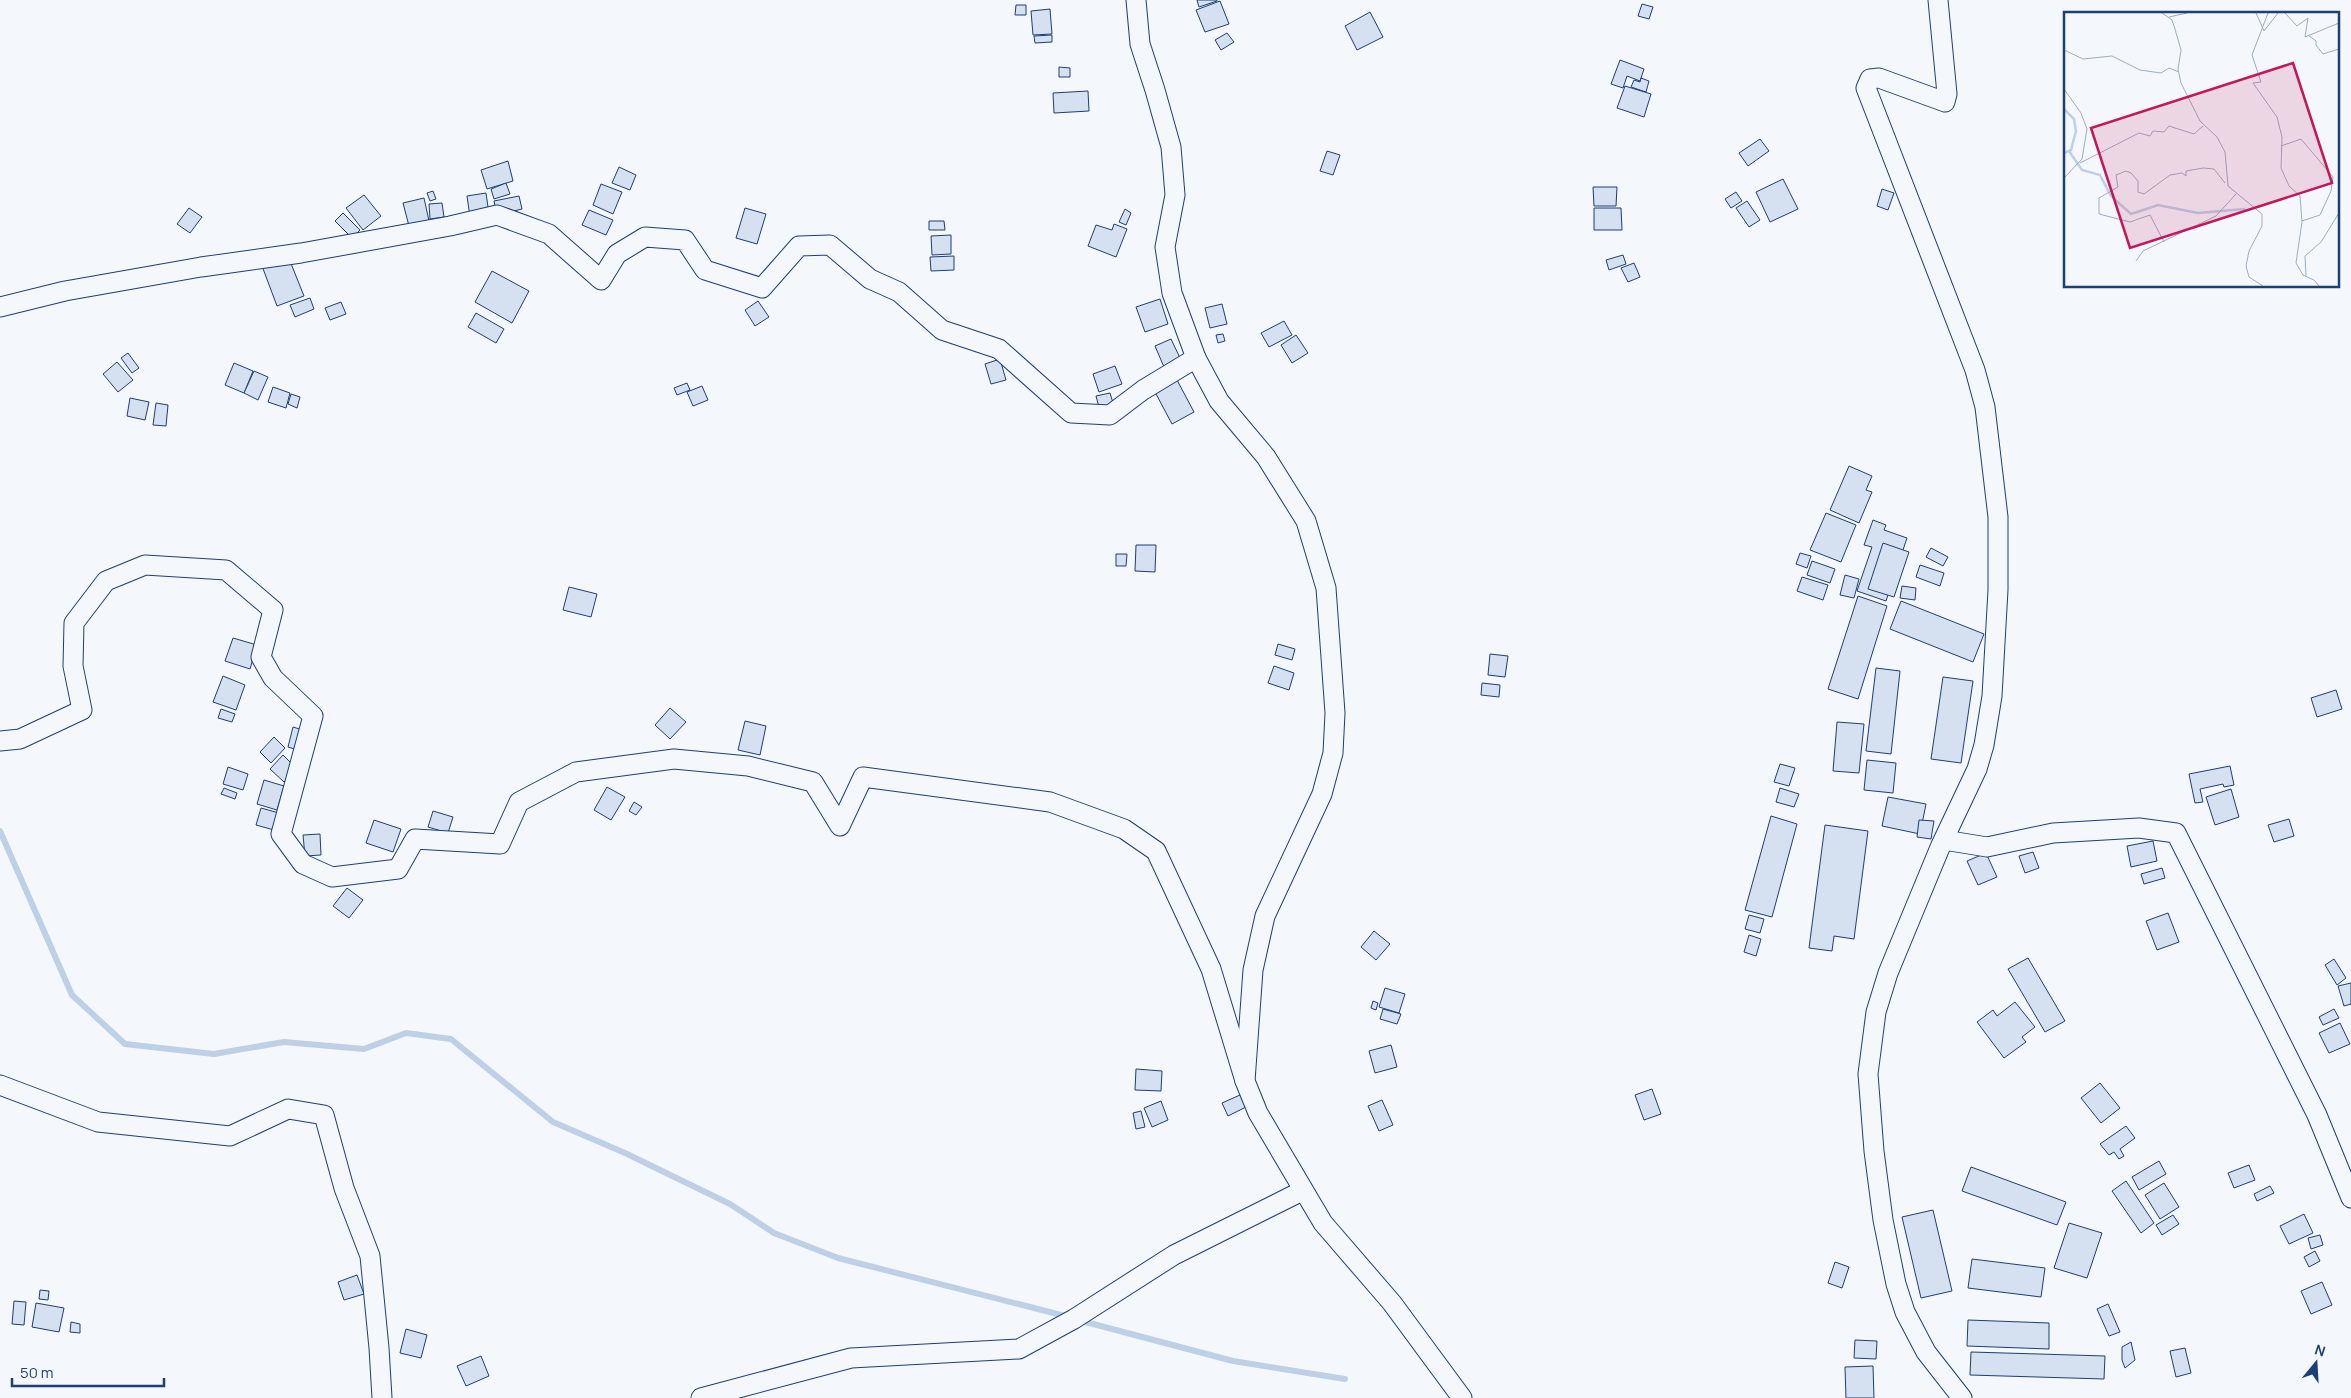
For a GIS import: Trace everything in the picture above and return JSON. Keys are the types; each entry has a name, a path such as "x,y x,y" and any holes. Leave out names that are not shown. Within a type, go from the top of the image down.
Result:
{"street":[{"path":"1136,0 1140,44 1171,147 1175,195 1165,247 1172,293 1196,358 1219,401 1266,457 1306,521 1326,588 1335,713 1333,753 1322,794 1265,916 1253,970 1245,1080"},
{"path":"1938,0 1946,94 1945,102 1878,78 1870,79 1866,88 1900,172 1935,270 1977,376 1985,406 1998,517 1998,590 1992,696 1977,768 1944,840 1888,973 1876,1012 1868,1074 1874,1151 1896,1284 1905,1312 1926,1352 1962,1398"},
{"path":"0,307 65,291 201,266 301,253 450,226 497,215 549,234 601,280 617,254 645,237 685,240 705,270 762,288 799,246 830,245 870,279 899,292 942,330 1000,349 1071,412 1110,415 1143,390 1196,358"},
{"path":"0,741 20,739 82,710 73,666 74,623 106,581 145,565 226,570 273,610 261,657 273,678 313,716 281,834 303,864 332,877 398,869 416,839 500,844 519,802 576,772 674,759 748,766 813,782 840,826 863,776 1050,802 1124,829 1156,852 1211,969 1245,1080 1258,1113 1302,1191 1323,1223 1392,1303 1462,1398"},
{"path":"1944,840 1987,847 2054,833 2139,828 2176,833 2317,1115 2351,1198"},
{"path":"0,1085 98,1122 230,1136 288,1109 324,1115 344,1188 370,1256 380,1348 382,1398"},
{"path":"702,1398 851,1358 1019,1348 1074,1319 1174,1255 1302,1191"}],"building":[{"path":"1197,0 1217,0 1217,1 1199,7"},
{"path":"1220,1 1229,24 1205,32 1196,10"},
{"path":"1642,4 1653,7 1649,19 1638,16"},
{"path":"1016,5 1026,5 1026,15 1015,15"},
{"path":"1050,9 1052,34 1033,35 1031,11"},
{"path":"1370,12 1383,37 1357,50 1345,26"},
{"path":"1227,33 1234,42 1221,50 1215,40"},
{"path":"1052,35 1052,42 1035,43 1034,36"},
{"path":"1620,60 1644,69 1640,81 1627,76 1623,88 1611,84"},
{"path":"1059,67 1070,68 1070,77 1059,77"},
{"path":"1641,78 1649,81 1646,92 1631,87 1634,80 1640,82"},
{"path":"1625,86 1651,94 1644,117 1617,108"},
{"path":"1088,91 1089,111 1054,113 1053,93"},
{"path":"1760,139 1769,151 1748,166 1739,153"},
{"path":"1327,151 1340,155 1333,175 1320,171"},
{"path":"508,161 513,181 487,189 481,170"},
{"path":"619,167 636,175 630,190 612,183"},
{"path":"1783,179 1798,209 1770,222 1756,192"},
{"path":"506,183 510,194 494,199 491,189"},
{"path":"601,184 622,192 613,214 593,205"},
{"path":"1593,187 1617,187 1616,206 1594,206"},
{"path":"1882,189 1894,193 1888,210 1877,206"},
{"path":"433,191 436,199 430,201 427,193"},
{"path":"1736,192 1742,201 1731,208 1725,199"},
{"path":"486,193 489,214 470,217 467,196"},
{"path":"364,195 381,216 363,230 346,208"},
{"path":"519,196 522,209 497,215 494,201"},
{"path":"424,198 429,221 409,226 403,203"},
{"path":"1747,201 1760,220 1749,227 1736,208"},
{"path":"442,203 444,217 430,219 429,204"},
{"path":"189,208 202,217 190,233 177,224"},
{"path":"745,208 766,214 757,244 736,238"},
{"path":"1594,208 1621,208 1622,230 1594,230"},
{"path":"1125,209 1131,213 1126,225 1119,222"},
{"path":"589,210 613,220 606,235 582,225"},
{"path":"343,213 360,230 352,238 335,221"},
{"path":"929,221 944,221 945,230 929,230"},
{"path":"1114,224 1127,229 1116,257 1088,246 1096,225 1112,230"},
{"path":"951,235 951,254 932,255 931,236"},
{"path":"1623,255 1626,264 1609,270 1606,260"},
{"path":"288,256 304,296 277,306 262,266"},
{"path":"954,256 954,270 931,271 930,257"},
{"path":"1634,263 1640,277 1628,282 1621,268"},
{"path":"492,271 529,291 512,323 475,302"},
{"path":"310,298 314,309 295,317 290,305"},
{"path":"1160,299 1168,324 1145,332 1136,307"},
{"path":"758,301 769,317 755,326 745,310"},
{"path":"341,302 346,314 330,320 325,308"},
{"path":"1222,304 1227,324 1210,328 1205,308"},
{"path":"476,313 504,329 496,343 468,327"},
{"path":"1284,321 1292,335 1269,347 1261,333"},
{"path":"1223,334 1225,341 1218,343 1216,335"},
{"path":"1296,335 1308,353 1292,363 1281,345"},
{"path":"1171,339 1181,360 1164,367 1155,346"},
{"path":"128,353 139,368 132,373 121,358"},
{"path":"1000,359 1006,380 991,384 985,364"},
{"path":"117,362 133,380 118,392 103,374"},
{"path":"234,363 253,371 244,393 225,385"},
{"path":"1115,366 1122,384 1099,392 1093,374"},
{"path":"254,371 268,377 258,400 244,393"},
{"path":"1177,380 1194,412 1172,424 1155,392"},
{"path":"687,383 690,390 677,395 674,388"},
{"path":"702,386 708,400 693,406 687,392"},
{"path":"273,387 290,393 286,408 268,402"},
{"path":"1110,393 1114,406 1100,411 1096,396"},
{"path":"291,394 300,397 297,408 288,404"},
{"path":"130,398 149,402 145,420 127,416"},
{"path":"156,403 168,405 166,426 153,425"},
{"path":"1849,466 1872,476 1866,490 1872,492 1859,523 1830,510"},
{"path":"1826,513 1856,525 1841,562 1810,550"},
{"path":"1873,520 1886,525 1884,530 1907,538 1886,601 1857,591 1872,547 1864,545"},
{"path":"1883,543 1909,552 1894,597 1868,589"},
{"path":"1136,545 1156,545 1155,572 1135,571"},
{"path":"1931,548 1948,557 1943,566 1926,557"},
{"path":"1800,553 1811,556 1807,568 1796,564"},
{"path":"1116,554 1127,554 1126,566 1116,566"},
{"path":"1812,561 1835,569 1830,583 1807,575"},
{"path":"1920,565 1944,573 1940,586 1916,577"},
{"path":"1845,575 1859,579 1854,598 1840,595"},
{"path":"1802,577 1828,585 1823,600 1797,591"},
{"path":"1902,586 1916,588 1915,600 1900,598"},
{"path":"569,587 597,594 591,617 563,610"},
{"path":"1858,596 1887,606 1858,699 1828,689"},
{"path":"1901,601 1984,634 1973,662 1890,629"},
{"path":"233,638 257,645 250,669 225,661"},
{"path":"1278,644 1295,649 1292,660 1275,655"},
{"path":"1490,654 1508,656 1505,677 1488,675"},
{"path":"1274,666 1294,673 1289,690 1268,683"},
{"path":"1876,668 1900,671 1891,754 1866,751"},
{"path":"223,676 245,685 236,710 213,702"},
{"path":"1943,677 1973,681 1961,763 1931,759"},
{"path":"1482,683 1500,685 1499,697 1481,695"},
{"path":"2336,690 2342,709 2317,717 2311,698"},
{"path":"670,708 686,722 670,739 655,725"},
{"path":"221,709 235,714 232,722 218,718"},
{"path":"745,721 766,726 760,755 738,750"},
{"path":"1837,722 1864,724 1859,773 1833,771"},
{"path":"293,727 306,731 301,751 288,747"},
{"path":"274,737 285,748 271,763 260,752"},
{"path":"283,755 297,769 284,782 270,769"},
{"path":"1867,760 1896,763 1893,793 1864,790"},
{"path":"1780,764 1795,768 1789,786 1774,782"},
{"path":"2230,766 2234,785 2224,787 2223,784 2200,789 2203,802 2195,803 2189,774"},
{"path":"228,767 248,774 243,790 223,784"},
{"path":"264,780 284,786 277,810 257,804"},
{"path":"607,787 625,797 611,820 594,810"},
{"path":"224,788 237,793 235,799 221,794"},
{"path":"1780,788 1799,794 1794,807 1776,802"},
{"path":"2231,789 2239,817 2215,825 2206,797"},
{"path":"1888,797 1926,804 1920,834 1882,826"},
{"path":"634,802 642,807 636,815 629,811"},
{"path":"261,808 279,813 274,830 256,825"},
{"path":"433,811 453,817 448,833 428,827"},
{"path":"1771,816 1797,824 1772,917 1745,910"},
{"path":"2289,819 2294,836 2274,842 2268,825"},
{"path":"374,820 401,829 393,852 366,843"},
{"path":"1919,820 1934,821 1931,839 1917,837"},
{"path":"1825,825 1868,831 1854,939 1834,936 1832,951 1809,948"},
{"path":"320,834 321,855 305,856 303,835"},
{"path":"2153,841 2157,861 2131,867 2127,846"},
{"path":"2033,852 2039,868 2025,873 2019,856"},
{"path":"1986,853 1997,877 1978,885 1967,861"},
{"path":"2162,868 2165,878 2144,884 2141,874"},
{"path":"347,888 363,900 349,918 333,906"},
{"path":"2168,913 2179,942 2157,950 2146,921"},
{"path":"1749,915 1764,919 1760,933 1745,929"},
{"path":"1374,931 1390,944 1376,960 1361,947"},
{"path":"1749,935 1761,939 1756,956 1744,952"},
{"path":"2028,958 2065,1021 2045,1032 2008,969"},
{"path":"2334,959 2346,978 2337,985 2325,965"},
{"path":"2351,983 2351,1004 2344,1006 2338,986"},
{"path":"1385,988 1405,994 1399,1013 1379,1007"},
{"path":"1373,1001 1378,1003 1376,1010 1371,1008"},
{"path":"2015,1002 2035,1027 2022,1037 2026,1042 2004,1058 1977,1022 1993,1010 1997,1016"},
{"path":"1383,1009 1401,1014 1397,1024 1380,1019"},
{"path":"2334,1009 2339,1018 2323,1025 2319,1017"},
{"path":"2340,1023 2350,1044 2329,1053 2319,1033"},
{"path":"1391,1045 1397,1067 1375,1073 1369,1051"},
{"path":"1136,1069 1162,1071 1161,1091 1135,1090"},
{"path":"2100,1083 2120,1108 2101,1123 2081,1098"},
{"path":"1652,1089 1661,1114 1644,1120 1635,1095"},
{"path":"1240,1095 1246,1107 1228,1116 1222,1103"},
{"path":"1382,1100 1393,1125 1379,1131 1368,1106"},
{"path":"1161,1101 1168,1120 1152,1127 1144,1108"},
{"path":"1141,1111 1145,1127 1136,1129 1133,1113"},
{"path":"2126,1126 2135,1138 2120,1149 2124,1156 2119,1159 2114,1152 2109,1155 2100,1144"},
{"path":"2159,1161 2166,1174 2139,1190 2132,1177"},
{"path":"2249,1165 2255,1180 2234,1188 2228,1173"},
{"path":"1971,1167 2066,1202 2057,1225 1962,1191"},
{"path":"2126,1181 2154,1223 2141,1233 2112,1191"},
{"path":"2164,1183 2179,1207 2160,1219 2145,1195"},
{"path":"2270,1186 2274,1193 2257,1201 2254,1194"},
{"path":"1933,1210 1952,1291 1921,1298 1902,1217"},
{"path":"2304,1214 2313,1233 2289,1244 2280,1226"},
{"path":"2173,1215 2179,1224 2162,1235 2156,1225"},
{"path":"2069,1223 2102,1233 2087,1278 2054,1268"},
{"path":"2320,1235 2323,1245 2311,1249 2308,1238"},
{"path":"2315,1251 2320,1261 2309,1267 2304,1257"},
{"path":"1972,1259 2045,1268 2041,1297 1968,1288"},
{"path":"1835,1262 1849,1267 1842,1288 1828,1283"},
{"path":"357,1275 364,1294 344,1300 338,1282"},
{"path":"2322,1282 2332,1305 2311,1314 2301,1291"},
{"path":"40,1290 49,1291 48,1300 39,1299"},
{"path":"14,1301 26,1302 24,1325 12,1324"},
{"path":"36,1303 64,1308 59,1332 32,1327"},
{"path":"2108,1304 2120,1332 2109,1336 2097,1309"},
{"path":"1968,1320 2049,1323 2049,1349 1967,1346"},
{"path":"71,1322 80,1324 80,1333 70,1332"},
{"path":"406,1329 427,1335 421,1358 400,1353"},
{"path":"1855,1340 1877,1341 1876,1359 1854,1358"},
{"path":"2131,1342 2135,1360 2125,1368 2122,1360 2122,1347"},
{"path":"2185,1348 2191,1373 2176,1377 2170,1351"},
{"path":"1971,1352 2105,1356 2104,1379 1970,1375"},
{"path":"481,1356 489,1376 466,1386 457,1366"},
{"path":"1873,1366 1874,1398 1846,1398 1845,1367"}],"waterway":[{"path":"0,831 72,995 125,1044 214,1054 284,1042 364,1049 406,1033 451,1039 553,1122 625,1153 730,1204 774,1233 838,1258 1069,1317"},
{"path":"1078,1320 1233,1361 1345,1379"}]}
